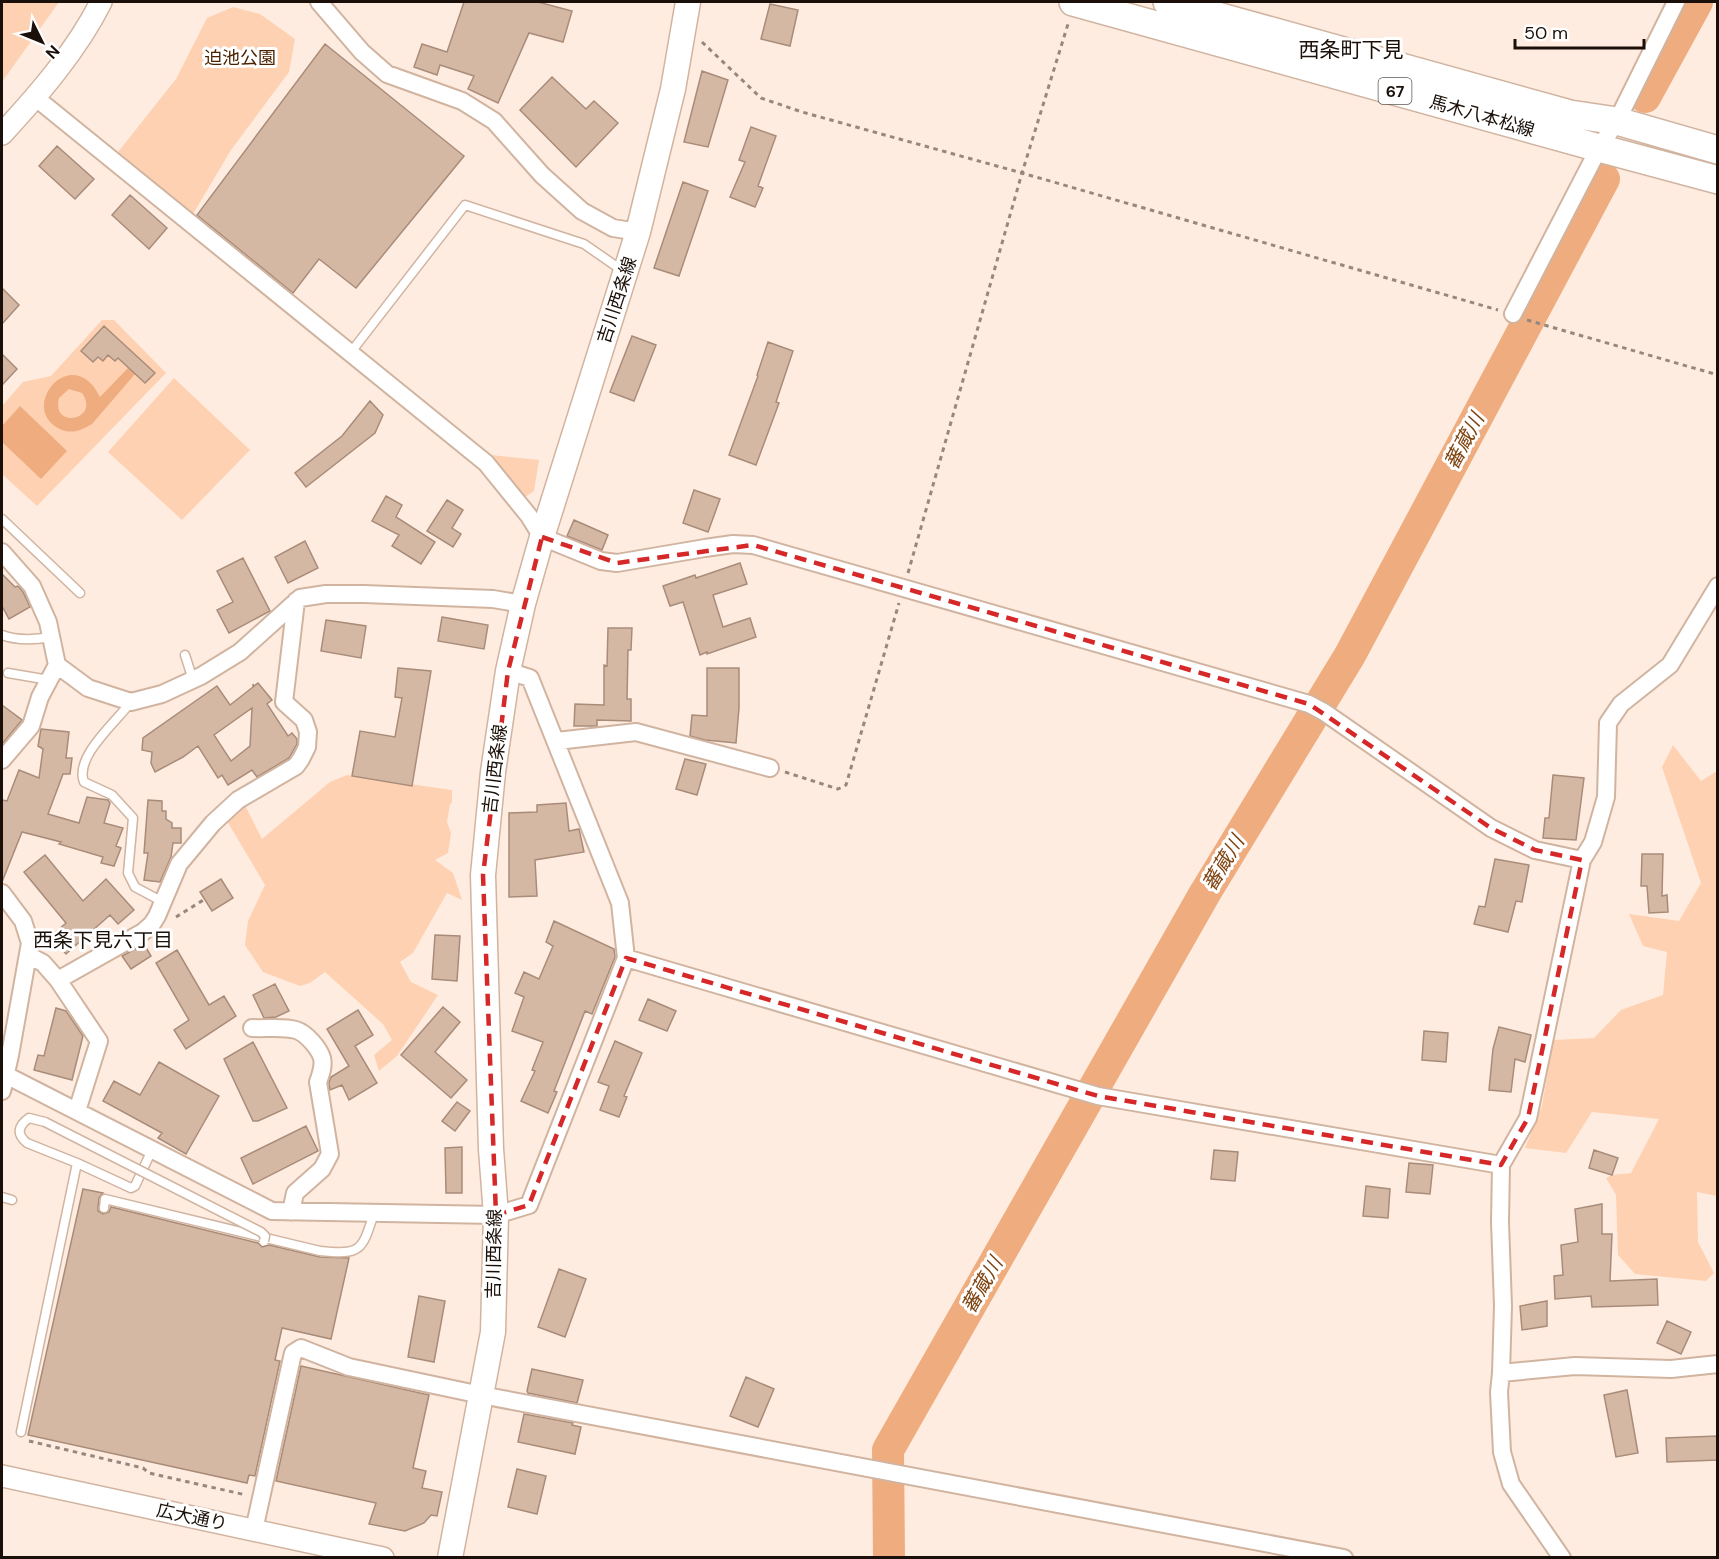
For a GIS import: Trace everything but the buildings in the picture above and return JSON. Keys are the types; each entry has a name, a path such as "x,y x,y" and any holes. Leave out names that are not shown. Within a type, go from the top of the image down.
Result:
{"main road":[{"name":"吉川西条線","path":"450,1557 493,1332 496,1215 491,1149 483,875 493,772 508,671 523,604 542,537 638,232 673,89 688,2"},
{"name":"馬木八本松線","path":"1074,2 1718,180"},
{"name":"馬木八本松線","path":"1167,2 1570,114 1617,121 1718,150"}],"street":[{"path":"2,134 36,98 92,20 101,2"},
{"path":"319,2 362,52 387,74 462,101 494,121 543,176 582,211 613,228 638,232"},
{"path":"1518,316 1599,148 1617,121 1676,2"},
{"path":"36,98 486,463 529,516 542,537 601,561 617,563 733,544 753,545 1317,708 1491,828 1534,850 1582,860"},
{"path":"2,552 32,586 48,622 53,673 40,697 31,726 2,760"},
{"path":"1562,1557 1511,1484 1502,1452 1498,1392 1502,1373 1503,1306 1500,1222 1501,1165 1528,1118 1582,860 1593,842 1606,797 1608,723 1621,704 1670,665 1718,586"},
{"path":"53,673 88,688 131,702 162,694 193,680 240,652 300,598 326,594 493,598 523,604"},
{"path":"58,980 143,932 152,924 179,864 213,823 238,800 296,766 307,747 308,732 304,720 284,702 296,602"},
{"path":"4,900 23,921 30,943 3,1080 77,1111 272,1211 496,1215 528,1205 626,958 620,903 557,741 530,678 508,671"},
{"path":"557,741 636,732 770,768"},
{"path":"28,955 43,963 58,980 99,1041 77,1111"},
{"path":"626,958 1091,1094 1501,1165"},
{"path":"252,1028 299,1031 311,1041 322,1058 322,1071 318,1082 330,1154 322,1169 295,1193 291,1212"},
{"path":"254,1530 293,1353 301,1348 349,1367 481,1395 1344,1557"},
{"path":"1502,1373 1575,1366 1671,1369 1718,1364"},
{"name":"広大通り","path":"2,1476 383,1557"}],"lane":[{"path":"351,352 465,205 584,244 625,273"},
{"path":"2,519 80,593"},
{"path":"2,635 12,639 33,640 51,637"},
{"path":"185,655 193,680"},
{"path":"8,673 53,673"},
{"path":"131,702 93,747 84,761 81,775 84,782 112,795 133,818 128,873 135,887 163,902"},
{"path":"152,1150 135,1186 131,1188 27,1143 18,1132 20,1125 29,1118 45,1122 261,1232 265,1236 264,1241"},
{"path":"20,1435 77,1163"},
{"path":"2,1197 12,1200"},
{"path":"104,1208 105,1199 320,1251 345,1253 356,1250 365,1241 374,1213"}],"path":[{"path":"770,768 838,789 846,785 1022,173 1074,2"},
{"path":"682,32 699,39 761,98 813,115 1022,173 1718,375"},
{"path":"174,918 205,899"},
{"path":"20,1435 143,1468 149,1473 261,1498"}],"highlighted area":[{"path":"542,537 617,563 753,545 1309,704 1491,828 1535,850 1582,860 1528,1118 1501,1165 1098,1096 626,958 529,1205 496,1215 483,875 508,671"}],"green space":[{"path":"2,2 59,2 2,82"},
{"name":"迫池公園","path":"233,7 260,14 295,39 289,72 231,150 193,214 118,152 176,79 207,18"},
{"path":"102,320 114,320 166,373 37,506 2,474 2,406 23,382 51,376"},
{"path":"174,378 250,450 182,520 108,452"},
{"path":"491,455 539,460 534,491 521,500"},
{"path":"1673,745 1701,781 1717,771 1717,1196 1697,1192 1698,1242 1714,1273 1706,1281 1635,1274 1618,1255 1616,1195 1606,1178 1631,1173 1659,1119 1592,1112 1566,1153 1525,1148 1542,1106 1553,1040 1594,1038 1621,1010 1663,995 1667,952 1643,946 1629,914 1679,921 1701,883 1662,767"},
{"path":"347,775 452,790 452,803 447,822 451,833 448,853 435,860 453,873 462,900 447,893 413,953 400,962 411,982 438,995 397,1056 379,1071 374,1055 392,1040 383,1024 325,972 310,983 300,986 263,972 245,945 248,921 265,885 227,821 244,803 262,839 330,782"}],"shaded area":[{"path":"128,368 135,374 92,424 81,430 70,432 62,430 49,421 44,408 46,396 53,385 63,377 76,375 88,381 100,397","holes":["69,389 82,393 86,402 85,410 81,415 75,418 62,415 58,408 59,398"]},
{"path":"20,406 67,451 41,479 2,442 2,426"}],"waterway":[{"name":"蕃蔵川","path":"1645,97 1697,2"},
{"name":"蕃蔵川","path":"889,1558 888,1450 1205,893 1350,655 1604,179"}],"district":[{"name":"西条町下見","path":"1351,50"},
{"name":"西条下見六丁目","path":"103,940"}]}
